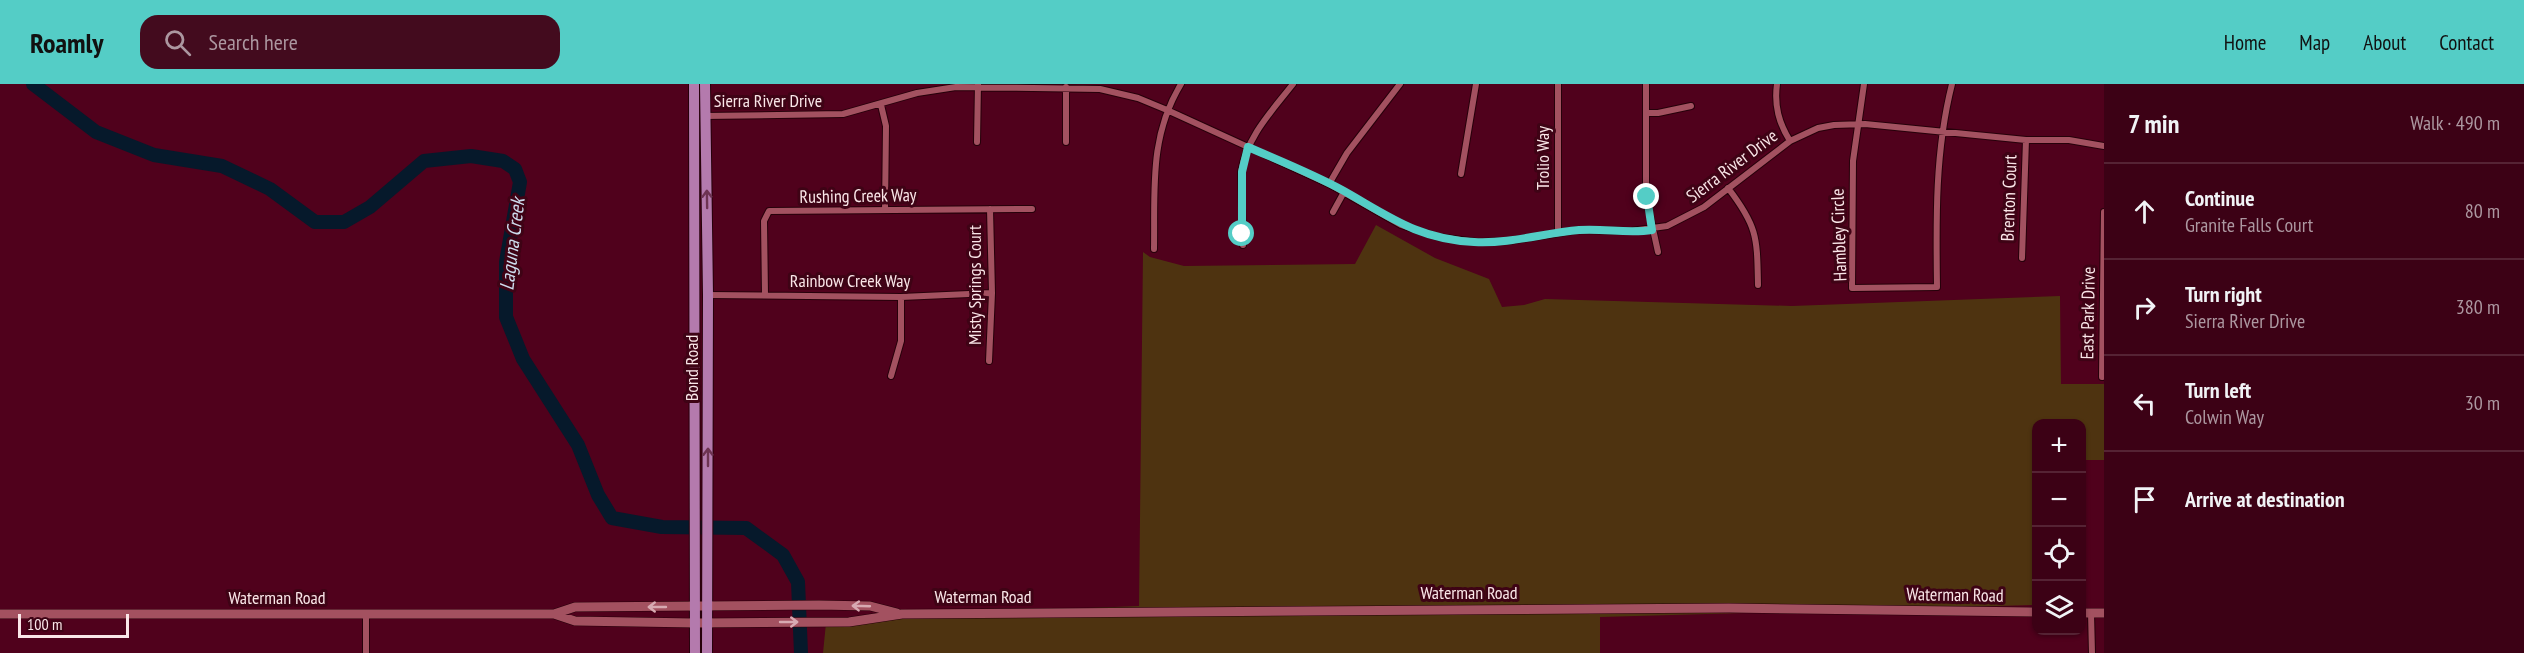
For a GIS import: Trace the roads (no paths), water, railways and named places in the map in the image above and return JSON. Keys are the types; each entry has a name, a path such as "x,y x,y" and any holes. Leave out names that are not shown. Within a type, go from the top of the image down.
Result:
{"main road":[{"name":"Bond Road","path":"700,88 708,295 707,653"},
{"name":"Bond Road","path":"695,653 695,208 700,116"},
{"path":"695,208 700,226 700,286 708,295"},
{"name":"Waterman Road","path":"0,614 554,614 575,607 819,605 870,606 902,614"},
{"name":"Waterman Road","path":"554,614 575,621 707,623 849,622 902,614 1718,608 2032,612"},
{"path":"2086,613 2104,613"}],"street":[{"path":"1154,249 1155,165 1159,137 1167,110 1181,84"},
{"path":"1243,245 1242,172 1248,147 1257,130 1293,84"},
{"path":"1329,184 1347,153 1400,84"},
{"path":"1461,174 1476,84"},
{"name":"Trolio Way","path":"1558,84 1558,233"},
{"path":"1647,84 1647,197 1658,252"},
{"path":"1777,84 1776,106 1790,141"},
{"path":"1857,123 1864,84"},
{"path":"1942,131 1952,84"},
{"path":"977,142 978,85"},
{"name":"Sierra River Drive","path":"700,116 828,116 860,111 936,89 978,85 1066,87 1119,92 1167,110 1329,184 1401,225 1438,237 1491,242 1593,229 1631,231 1652,230 1667,226 1694,214 1790,141 1818,128 1857,123 2026,140 2069,140 2104,146"},
{"path":"1066,87 1066,142"},
{"path":"880,105 886,126 885,210"},
{"path":"1647,113 1691,106"},
{"name":"Hambley Circle","path":"1857,123 1851,194 1851,288 1937,288 1936,207 1942,131"},
{"name":"Brenton Court","path":"2022,258 2026,140"},
{"path":"1728,188 1753,225 1757,244 1758,285"},
{"path":"1333,212 1344,192"},
{"name":"Misty Springs Court","path":"989,361 992,293 990,209"},
{"name":"Rushing Creek Way","path":"765,295 764,221 769,211 1032,209"},
{"name":"East Park Drive","path":"2102,377 2104,212"},
{"name":"Rainbow Creek Way","path":"708,295 901,297 992,293"},
{"path":"891,376 901,341 901,297"},
{"path":"2086,613 2092,653"},
{"path":"366,615 366,653"}],"waterway":[{"name":"Laguna Creek","path":"33,84 96,132 154,155 222,166 270,189 315,222 344,222 370,207 424,161 471,156 503,161 515,169 520,182 506,262 506,317 523,359 578,445 598,495 612,518 662,527 746,528 783,555 798,582 801,653"}]}
